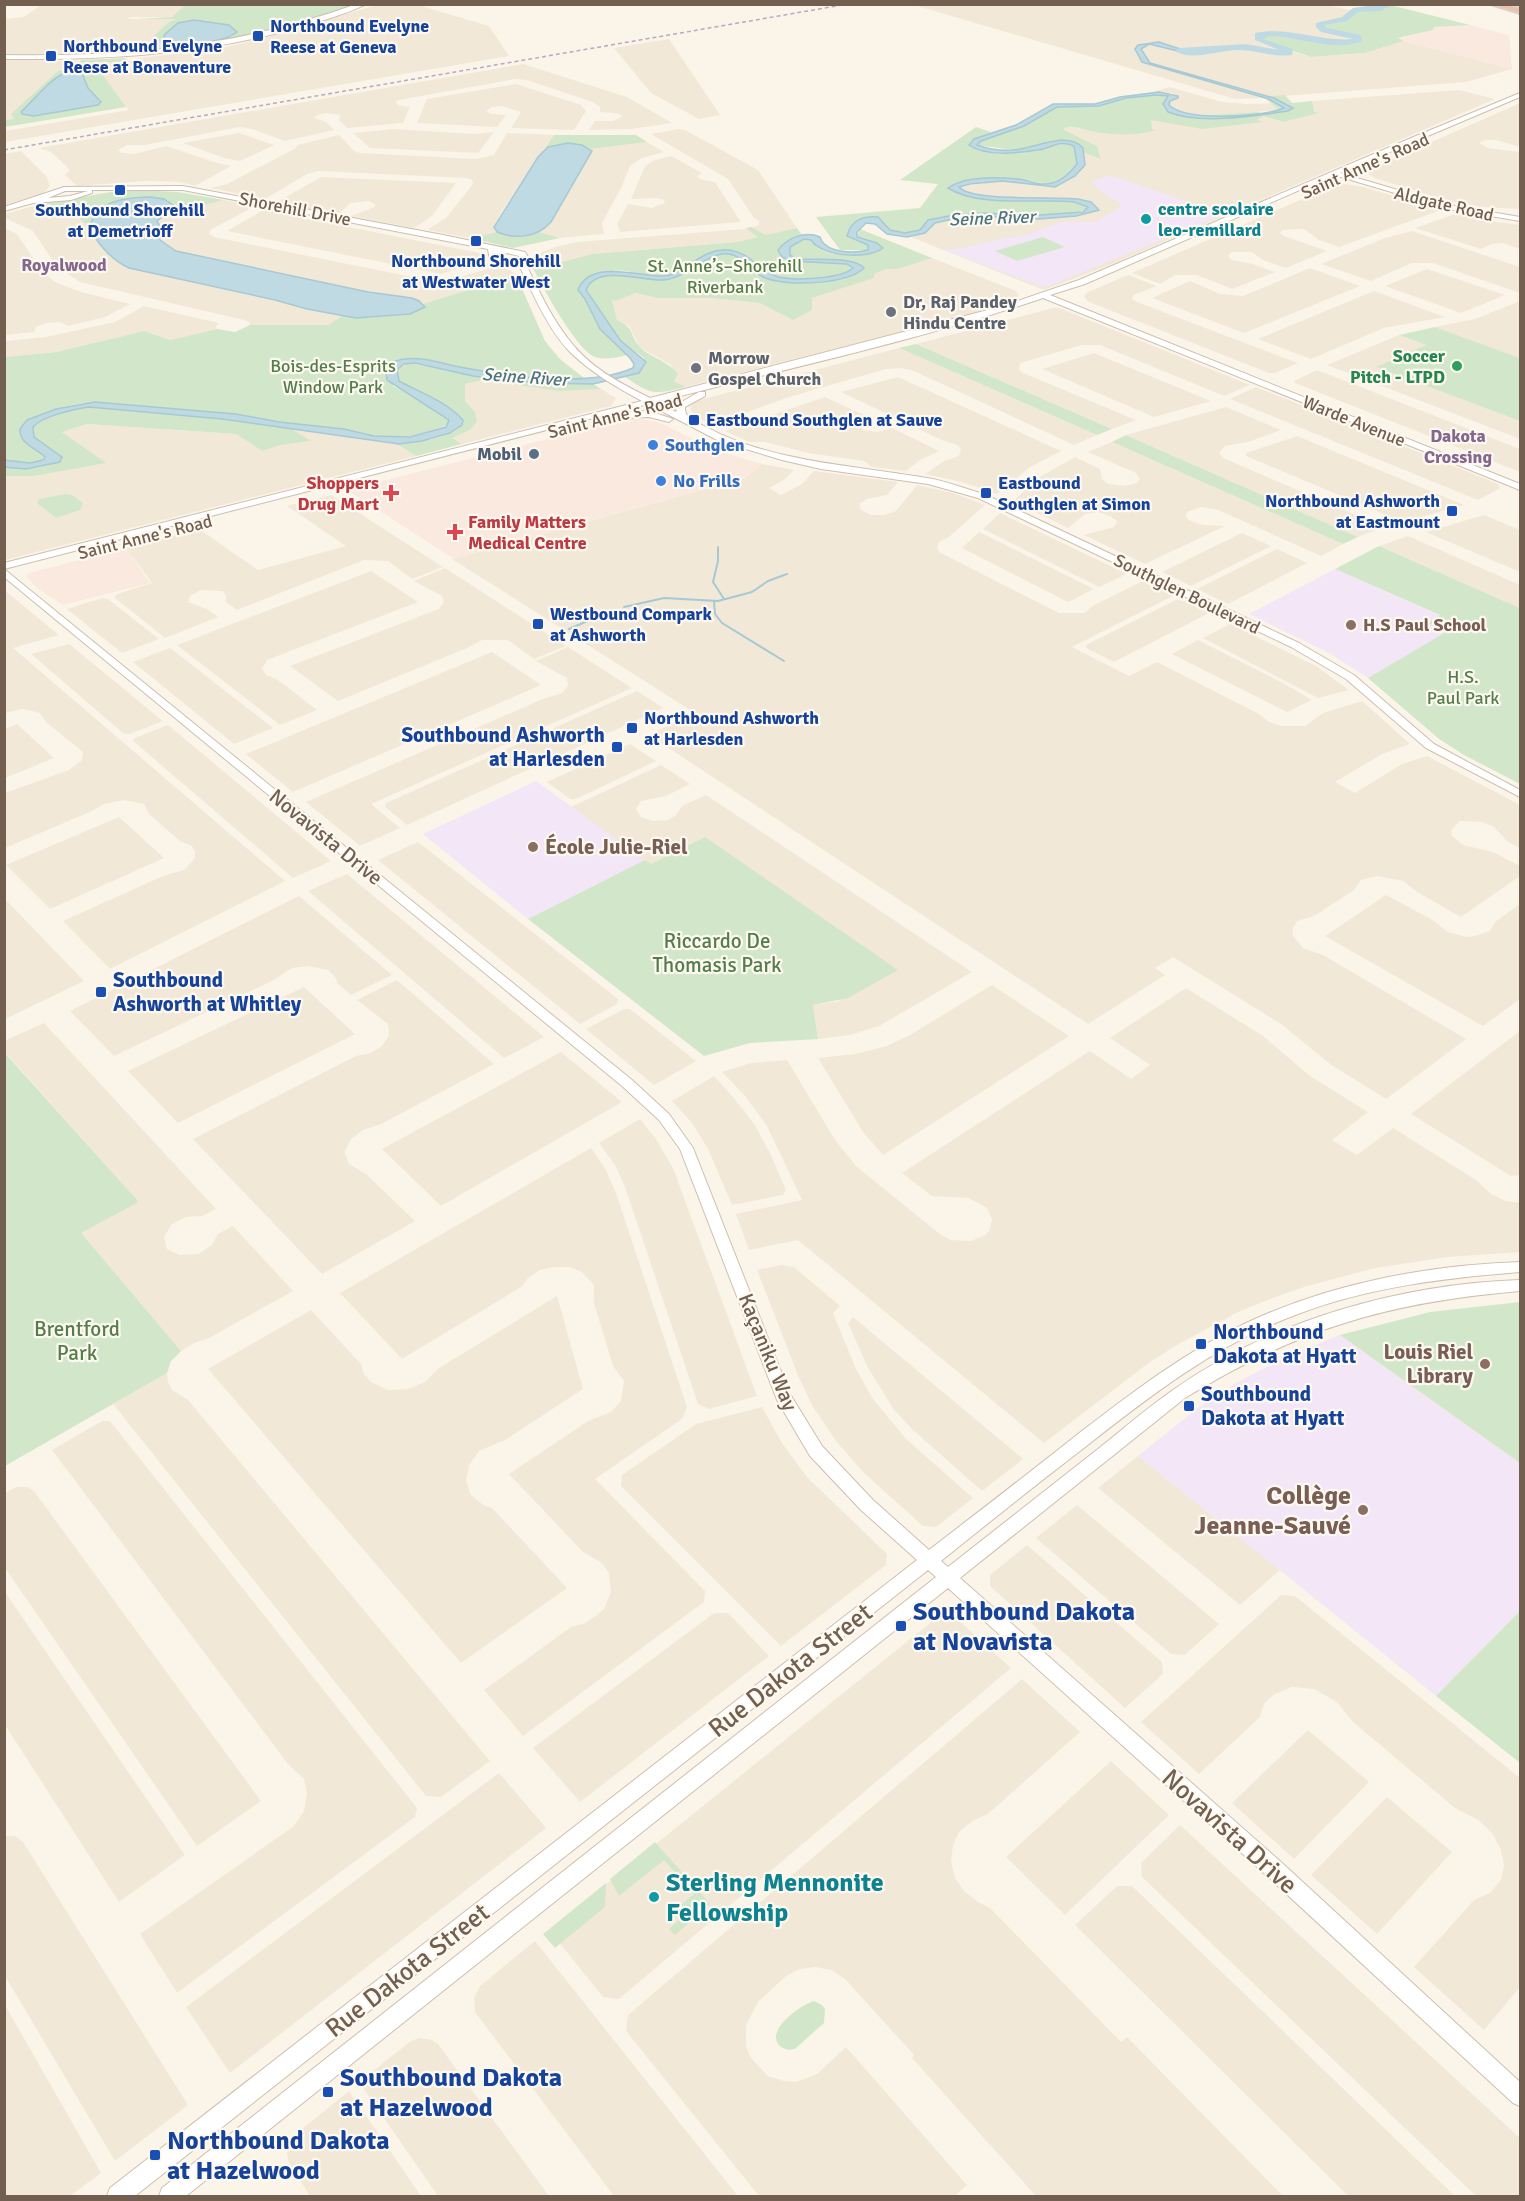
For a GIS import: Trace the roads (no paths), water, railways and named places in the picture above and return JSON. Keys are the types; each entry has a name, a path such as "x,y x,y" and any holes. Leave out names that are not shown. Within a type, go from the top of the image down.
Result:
{"highway":[{"path":"1494,4 1521,9"},
{"path":"1506,4 1521,9"}],"main road":[{"path":"300,27 356,4"},
{"path":"4,57 69,58 158,54 217,47 300,27 364,4"},
{"name":"Saint Anne's Road","path":"649,404 703,394 965,326 1024,308 1340,174 1406,141 1447,127 1521,95"},
{"name":"Saint Anne's Road","path":"5,571 649,404 1089,285 1326,183 1340,174 1360,171 1447,127"},
{"path":"1360,171 1372,184"},
{"name":"Aldgate Road","path":"1340,174 1451,209 1521,217"},
{"path":"1326,183 1346,181 1372,184"},
{"name":"Shorehill Drive","path":"4,209 52,197 71,198 80,192 101,189 183,188 506,251"},
{"path":"486,248 494,260 526,272"},
{"path":"493,256 506,251 522,254 526,272 541,303 570,348 589,369"},
{"path":"506,263 522,260"},
{"path":"1081,308 1075,296 1089,285"},
{"name":"Warde Avenue","path":"1051,296 1187,354 1521,487"},
{"path":"541,303 538,310 546,330"},
{"path":"1024,308 1050,305 1081,308"},
{"path":"556,343 619,389 649,404"},
{"path":"619,389 622,402 617,412 649,414 669,419"},
{"path":"684,420 680,411 681,406 703,394"},
{"name":"Southglen Boulevard","path":"649,404 669,419 726,448 781,462 929,481 991,499 1295,645 1333,666 1356,682 1430,746 1521,794"},
{"name":"Southglen Boulevard","path":"649,404 742,447 821,466"},
{"name":"Novavista Drive","path":"5,571 647,1101"},
{"name":"Kaçaniku Way","path":"647,1101 672,1128 695,1167 773,1371 800,1427 838,1477 938,1569"},
{"name":"Rue Dakota Street","path":"170,2196 938,1569 1146,1390 1189,1361 1246,1330 1313,1302 1373,1285 1425,1275 1521,1267"},
{"name":"Rue Dakota Street","path":"118,2196 938,1569 1179,1394 1249,1351 1310,1326 1380,1304 1467,1288 1521,1285"},
{"name":"Novavista Drive","path":"938,1569 1274,1869 1521,2096"}],"water":[{"path":"194,20 229,25 237,32 223,39 202,43 180,44 164,40 164,35 178,23"},
{"name":"Seine River","path":"1159,42 1183,50 1207,50 1182,52 1149,44 1141,49 1150,63 1274,98 1293,108 1288,111 1244,117 1196,118 1168,112 1163,104 1168,96 1156,95 1126,98 1099,106 1057,107 1024,126 981,141 977,145 1009,150 1059,140 1076,143 1083,148 1085,165 1075,176 1055,187 1002,181 959,187 967,192 996,197 1078,199 1091,202 1099,210 1076,216 1039,219 977,216 957,218 935,223 925,233 907,237 887,234 875,224 866,223 857,232 857,237 877,243 883,248 867,254 835,253 817,246 811,240 804,239 790,247 790,255 797,259 842,260 859,264 864,268 844,278 815,283 773,280 758,274 734,255 721,254 680,275 662,280 620,276 599,278 591,282 586,290 620,340 646,362 639,373 593,384 539,383 473,376 415,363 404,364 397,370 399,381 441,402 463,420 462,425 450,433 422,441 399,444 222,419 89,407 51,416 33,427 34,437 62,457 60,462 26,469 5,467 4,460 30,463 43,460 45,457 29,445 20,434 20,429 27,420 56,409 95,402 236,414 279,422 344,429 374,436 410,437 446,427 449,420 387,380 386,372 393,362 420,359 484,371 550,379 595,378 633,368 634,364 630,358 600,329 578,290 584,280 592,275 615,271 670,275 710,253 729,250 742,254 767,272 780,277 802,279 827,277 847,272 853,268 847,264 791,261 782,257 778,250 797,236 814,235 820,237 828,246 840,251 868,250 868,245 847,236 854,223 867,217 878,217 890,230 905,233 920,230 928,220 954,215 986,213 1027,216 1083,212 1088,207 1074,202 992,200 961,194 948,188 963,181 982,178 1018,179 1043,184 1056,182 1064,177 1077,164 1074,146 1069,144 1012,153 993,153 969,145 974,139 1016,125 1053,104 1095,104 1120,97 1159,92 1178,96 1170,101 1169,105 1191,114 1225,116 1260,114 1284,108 1269,99 1142,62 1135,49 1138,45"},
{"path":"73,70 82,73 88,88 101,102 98,105 34,116 22,114 21,112 45,87 59,76"},
{"path":"568,143 582,145 592,151 551,222 540,231 526,236 512,236 497,232 494,227 538,157 548,147"},
{"path":"131,198 164,199 173,205 170,211 157,221 161,228 160,240 176,251 368,292 412,298 425,307 410,314 356,318 129,268 105,250 95,237 90,224 98,211 109,204"}],"waterway":[{"name":"Seine River","path":"1179,51 1195,52 1246,47 1289,53 1290,51 1259,40 1258,35 1270,33 1331,41 1355,41 1359,39 1358,37 1324,30 1320,27 1320,23 1344,19 1356,10 1378,9 1389,4"},
{"path":"718,547 718,561 713,582 724,599"},
{"path":"624,607 664,598 718,601 752,592 768,581 787,574"},
{"path":"714,601 715,614 722,623 784,661"},
{"path":"569,629 604,614"}],"railway":[{"path":"4,150 848,4"}],"place":[{"name":"Northbound Evelyne Reese at Geneva","path":"258,36"},
{"name":"Northbound Evelyne Reese at Bonaventure","path":"51,56"},
{"name":"Southbound Shorehill at Demetrioff","path":"120,190"},
{"name":"centre scolaire leo-remillard","path":"1146,219"},
{"name":"Northbound Shorehill at Westwater West","path":"476,241"},
{"name":"Dr, Raj Pandey Hindu Centre","path":"891,312"},
{"name":"Soccer Pitch - LTPD","path":"1457,366"},
{"name":"Morrow Gospel Church","path":"696,368"},
{"name":"Eastbound Southglen at Sauve","path":"694,420"},
{"name":"Southglen","path":"653,445"},
{"name":"Mobil","path":"534,454"},
{"name":"No Frills","path":"661,481"},
{"name":"Shoppers Drug Mart","path":"391,493"},
{"name":"Eastbound Southglen at Simon","path":"986,493"},
{"name":"Northbound Ashworth at Eastmount","path":"1452,511"},
{"name":"Family Matters Medical Centre","path":"455,532"},
{"name":"Westbound Compark at Ashworth","path":"538,624"},
{"name":"H.S Paul School","path":"1351,625"},
{"name":"Northbound Ashworth at Harlesden","path":"632,728"},
{"name":"Southbound Ashworth at Harlesden","path":"617,747"},
{"name":"École Julie-Riel","path":"533,847"},
{"name":"Southbound Ashworth at Whitley","path":"101,992"},
{"name":"Northbound Dakota at Hyatt","path":"1201,1344"},
{"name":"Louis Riel Library","path":"1485,1364"},
{"name":"Southbound Dakota at Hyatt","path":"1189,1406"},
{"name":"Collège Jeanne-Sauvé","path":"1363,1510"},
{"name":"Southbound Dakota at Novavista","path":"901,1626"},
{"name":"Sterling Mennonite Fellowship","path":"654,1897"},
{"name":"Southbound Dakota at Hazelwood","path":"328,2092"},
{"name":"Northbound Dakota at Hazelwood","path":"155,2155"}],"district":[{"name":"Royalwood","path":"64,265"},
{"name":"Dakota Crossing","path":"1458,446"}],"park label":[{"name":"St. Anne’s–Shorehill Riverbank","path":"725,276"},
{"name":"Bois-des-Esprits Window Park","path":"333,376"},
{"name":"H.S. Paul Park","path":"1463,687"},
{"name":"Riccardo De Thomasis Park","path":"717,953"},
{"name":"Brentford Park","path":"77,1341"}]}
